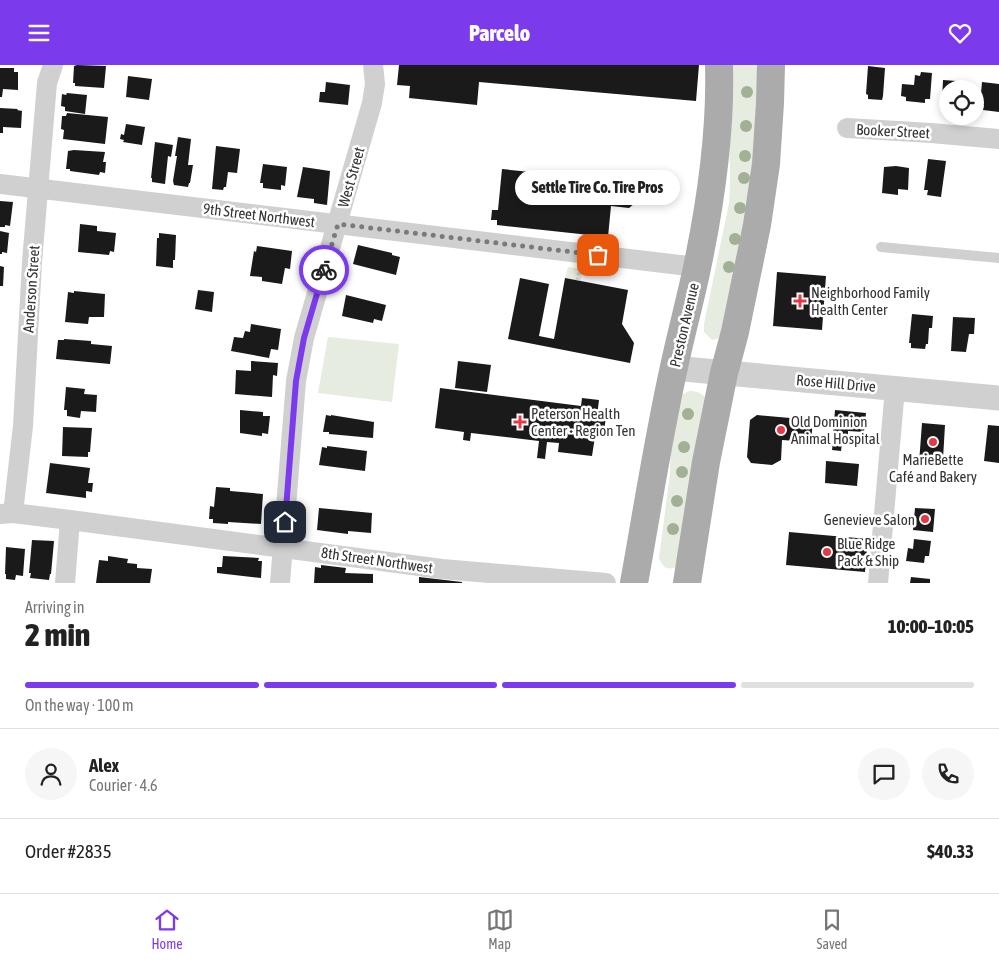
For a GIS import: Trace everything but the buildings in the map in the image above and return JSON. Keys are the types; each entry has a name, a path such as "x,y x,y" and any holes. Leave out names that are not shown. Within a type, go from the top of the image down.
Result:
{"main road":[{"name":"Preston Avenue","path":"634,583 673,368 697,267 710,197 718,137 719,65"},
{"path":"687,583 699,503 724,373 735,332 757,225 766,164 770,103 770,65"}],"street":[{"name":"Anderson Street","path":"6,513 23,426 38,188 47,83 52,65"},
{"name":"West Street","path":"280,583 296,381 307,329 372,103 373,65"},
{"name":"Booker Street","path":"846,128 999,139"},
{"name":"9th Street Northwest","path":"0,184 697,267"},
{"name":"Rose Hill Drive","path":"673,368 999,397"},
{"path":"878,583 895,388"},
{"name":"8th Street Northwest","path":"6,513 283,547 442,569 606,583"},
{"path":"65,583 70,520"}],"lane":[{"path":"881,247 999,258"}],"shaded area":[{"path":"729,65 763,65 762,129 721,338 712,340 704,332 704,324 729,203"},
{"path":"568,267 582,269 581,281 565,278"},
{"path":"328,337 399,344 392,402 318,393"},
{"path":"689,391 700,393 707,400 676,567 667,568 659,558 670,474 671,433 677,400"}],"way so far":[{"path":"324,270 338,224 598,255"}],"place":[{"name":"Settle Tire Co. Tire Pros","path":"598,255"},
{"name":"Neighborhood Family Health Center","path":"800,301"},
{"name":"Peterson Health Center - Region Ten","path":"520,422"},
{"name":"Old Dominion Animal Hospital","path":"781,430"},
{"name":"MarieBette Café and Bakery","path":"933,442"},
{"name":"Genevieve Salon","path":"925,519"},
{"name":"Blue Ridge Pack & Ship","path":"827,552"}],"route":[{"path":"285,522 296,381 304,338 324,270"}]}
